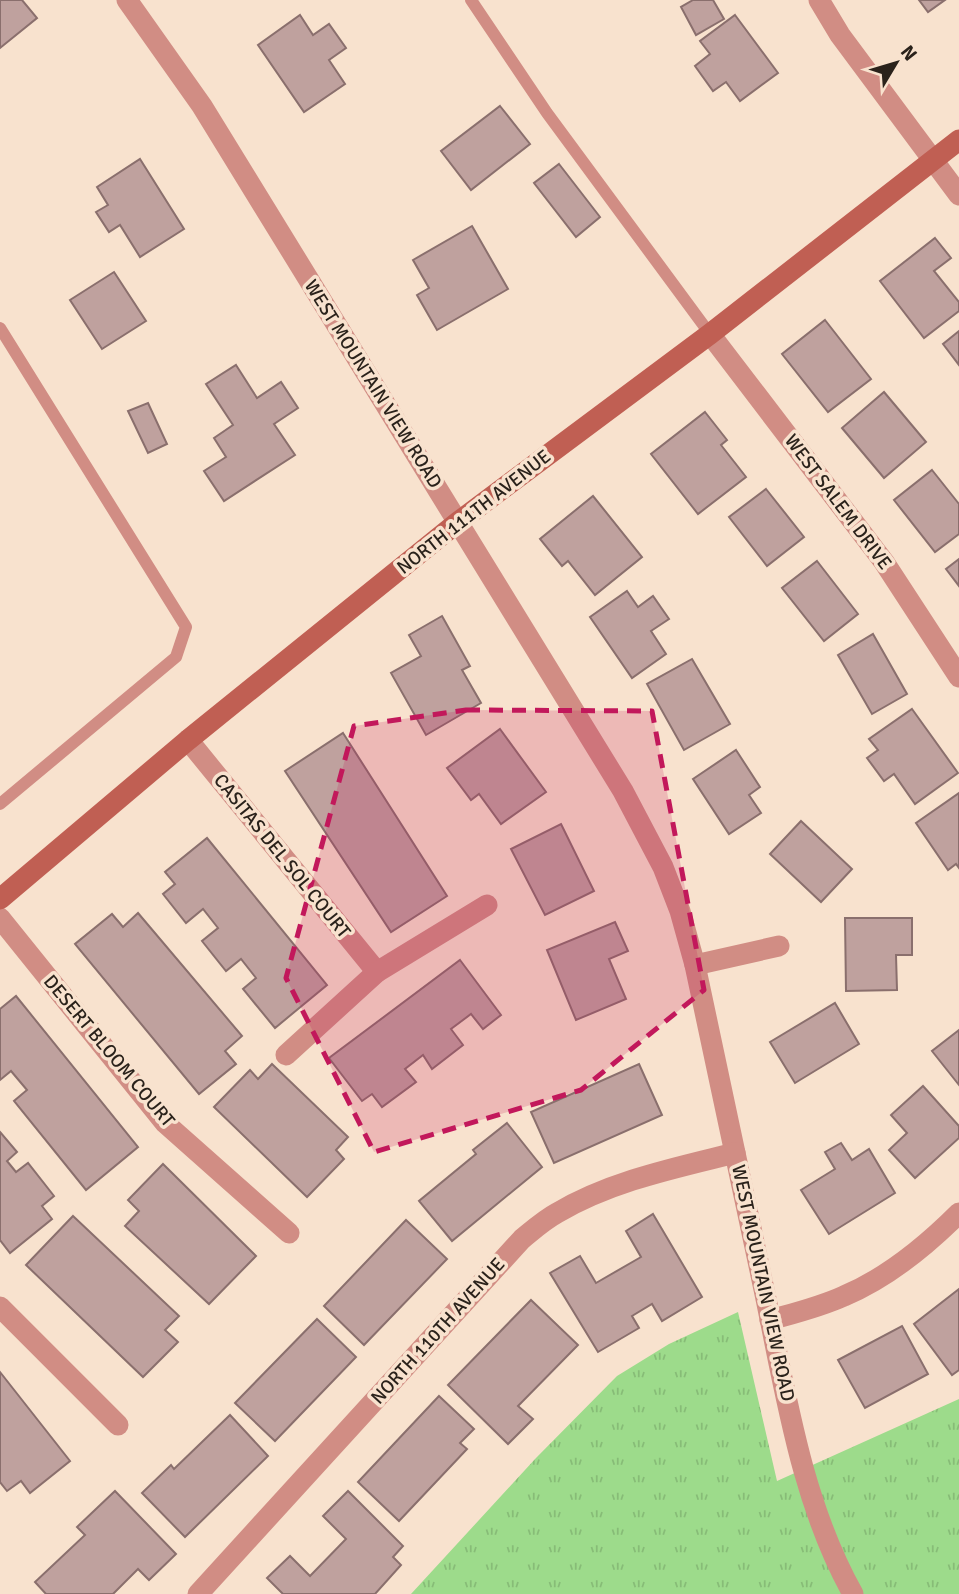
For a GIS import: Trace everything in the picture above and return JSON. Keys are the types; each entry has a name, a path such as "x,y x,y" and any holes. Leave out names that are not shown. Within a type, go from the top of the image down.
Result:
{"street":[{"name":"WEST MOUNTAIN VIEW ROAD","path":"127,0 202,106 624,791 663,867 680,911 695,965 770,1320 810,1493 853,1594"},
{"path":"819,0 840,35 959,195"},
{"name":"NORTH 111TH AVENUE","path":"0,900 188,740 458,522 710,334 959,140"},
{"name":"WEST SALEM DRIVE","path":"710,334 884,562 959,677"},
{"name":"CASITAS DEL SOL COURT","path":"188,740 377,972"},
{"path":"286,1055 377,972 487,905"},
{"name":"DESERT BLOOM COURT","path":"0,918 165,1123 289,1233"},
{"path":"695,965 779,946"},
{"name":"NORTH 110TH AVENUE","path":"198,1594 522,1239 556,1213 595,1194 635,1179 735,1153"},
{"path":"770,1320 818,1306 869,1284 908,1258 959,1213"},
{"path":"0,1307 118,1425"}],"lane":[{"path":"471,0 547,113 710,334"},
{"path":"0,328 186,627 176,657 0,804"}],"highlighted area":[{"path":"466,710 652,711 704,990 581,1090 374,1152 286,978 354,726"}],"green space":[{"path":"738,1312 777,1481 959,1399 959,1594 411,1594 536,1458 617,1376 669,1344"}],"building":[{"path":"0,0 22,0 37,18 0,48"},
{"path":"693,0 713,0 724,19 696,35 681,7"},
{"path":"919,0 945,0 928,12"},
{"path":"300,15 313,35 329,24 346,48 329,60 345,84 304,112 258,45"},
{"path":"735,15 778,73 740,101 726,82 713,91 695,66 710,54 700,41"},
{"path":"500,106 530,144 471,190 441,151"},
{"path":"140,159 184,229 140,257 120,225 109,232 96,212 108,205 97,187"},
{"path":"559,164 600,217 576,237 534,183"},
{"path":"472,226 508,289 437,330 417,295 429,288 413,260"},
{"path":"935,238 951,258 934,271 959,302 959,311 924,338 880,281"},
{"path":"114,272 146,321 102,349 70,300"},
{"path":"825,320 871,379 828,412 782,354"},
{"path":"959,331 959,365 943,344"},
{"path":"236,365 257,398 281,382 298,408 274,424 295,455 224,501 204,471 226,457 214,438 233,425 206,384"},
{"path":"884,392 926,442 884,478 842,428"},
{"path":"148,403 167,444 148,453 128,411"},
{"path":"705,412 727,440 721,445 746,477 698,514 651,454"},
{"path":"932,470 959,504 959,534 935,552 894,500"},
{"path":"766,489 804,537 767,566 729,517"},
{"path":"593,496 642,557 595,595 568,561 562,566 540,539"},
{"path":"959,559 959,586 946,569"},
{"path":"817,561 858,614 824,641 782,588"},
{"path":"627,591 638,607 653,596 669,619 651,631 666,654 632,678 590,617"},
{"path":"442,616 470,666 462,670 481,703 426,735 391,673 421,656 409,635"},
{"path":"873,634 907,694 872,714 838,655"},
{"path":"692,659 730,724 684,750 647,684"},
{"path":"912,709 958,773 915,804 894,774 884,781 867,758 878,750 869,739"},
{"path":"500,729 546,792 501,824 479,794 471,800 447,768"},
{"path":"343,733 447,896 391,932 285,771"},
{"path":"736,750 760,787 749,795 761,813 729,834 693,779"},
{"path":"959,793 959,868 956,864 948,870 916,823"},
{"path":"801,821 852,869 821,902 770,854"},
{"path":"561,824 594,891 545,915 511,849"},
{"path":"207,838 327,985 275,1028 243,989 256,978 241,959 226,971 202,941 218,928 203,909 186,923 163,894 175,884 165,872"},
{"path":"138,913 242,1036 225,1051 236,1064 199,1094 75,944 112,914 123,927"},
{"path":"845,918 912,918 912,955 896,955 897,990 846,991"},
{"path":"615,922 628,951 609,959 626,999 576,1020 547,950"},
{"path":"460,960 501,1015 483,1029 471,1014 451,1029 463,1045 432,1069 423,1055 405,1069 416,1082 382,1107 372,1094 362,1101 329,1058"},
{"path":"16,996 138,1147 86,1190 14,1101 27,1090 11,1071 0,1080 0,1009"},
{"path":"835,1003 859,1044 795,1083 770,1042"},
{"path":"959,1030 959,1085 932,1051"},
{"path":"272,1064 348,1137 336,1150 344,1159 307,1197 214,1107 250,1070 258,1079"},
{"path":"639,1064 662,1115 554,1163 531,1112"},
{"path":"923,1086 959,1126 959,1138 915,1178 889,1150 907,1133 891,1115"},
{"path":"507,1123 542,1167 452,1241 419,1201 476,1154 473,1150"},
{"path":"0,1132 17,1152 7,1161 16,1172 28,1163 54,1196 42,1206 52,1219 10,1253 0,1240"},
{"path":"841,1143 852,1160 869,1149 895,1193 829,1234 801,1190 835,1169 825,1152"},
{"path":"163,1164 256,1256 209,1304 125,1226 139,1211 128,1200"},
{"path":"653,1214 702,1297 662,1321 652,1304 632,1316 639,1328 598,1352 550,1273 580,1256 596,1283 641,1257 626,1231"},
{"path":"73,1216 179,1316 165,1330 178,1342 143,1377 26,1265"},
{"path":"406,1220 447,1259 364,1345 324,1306"},
{"path":"959,1289 959,1370 952,1375 914,1324"},
{"path":"531,1300 578,1345 518,1406 533,1419 508,1444 448,1385"},
{"path":"317,1319 356,1357 275,1441 235,1403"},
{"path":"902,1326 928,1374 865,1408 838,1360"},
{"path":"0,1372 70,1461 30,1493 21,1481 7,1491 0,1482"},
{"path":"439,1396 474,1429 460,1443 467,1449 399,1521 358,1482"},
{"path":"230,1415 268,1456 185,1537 142,1493 171,1465 174,1469"},
{"path":"115,1491 176,1554 149,1580 138,1569 113,1594 46,1594 35,1582 85,1535 77,1527"},
{"path":"348,1491 403,1546 393,1557 401,1565 375,1594 283,1594 267,1578 290,1556 310,1576 346,1539 323,1516"}]}
